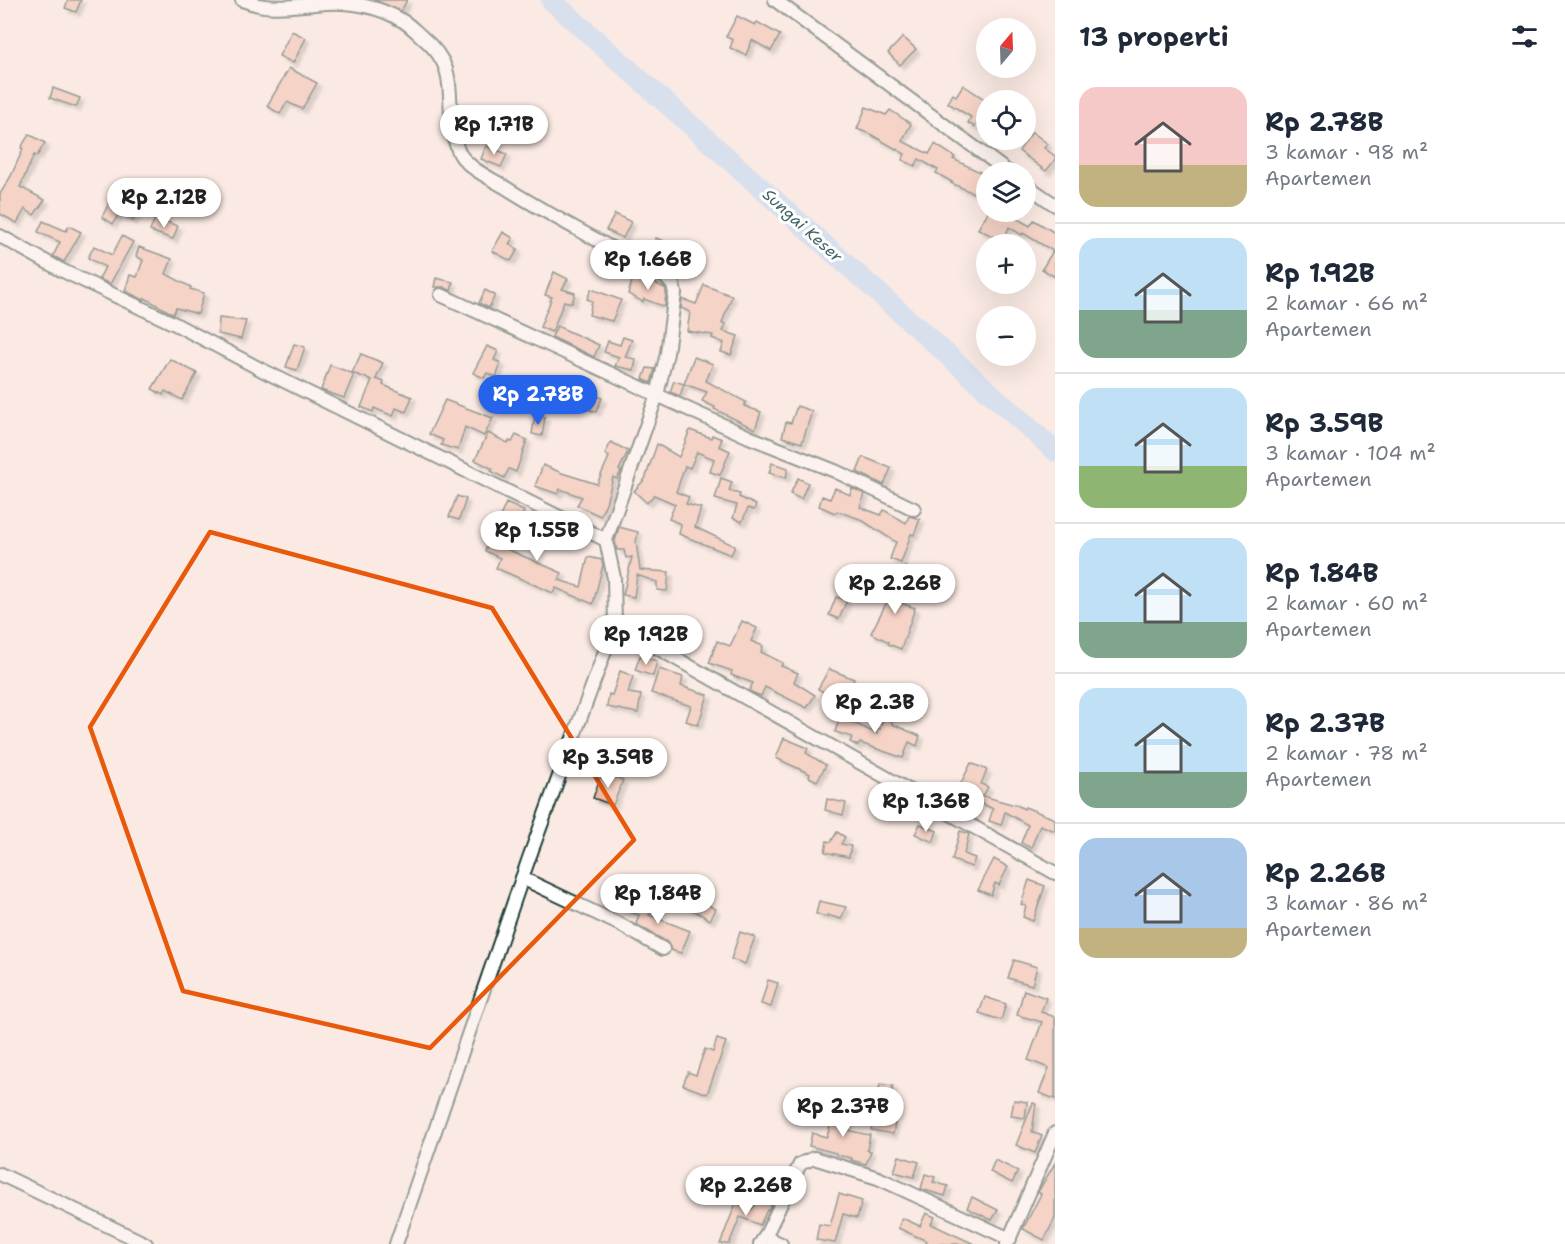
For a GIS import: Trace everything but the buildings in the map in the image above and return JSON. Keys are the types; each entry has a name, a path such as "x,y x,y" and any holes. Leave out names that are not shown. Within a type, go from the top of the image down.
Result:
{"street":[{"path":"242,0 256,6 273,8 328,3 350,4 372,8 402,20 444,59 450,84 454,138 462,157 474,168 519,196 665,277 674,285 675,293 667,353 657,395 606,540 614,578 615,624 522,878 396,1244"},
{"path":"775,0 994,162"},
{"path":"1036,192 1055,205"},
{"path":"0,236 61,270 176,324 262,370 606,540"},
{"path":"441,295 657,395 835,471 914,509"},
{"path":"615,624 1055,873"},
{"path":"522,878 620,924 663,949"},
{"path":"781,1244 763,1240 800,1164 814,1158 878,1178 1008,1241 1055,1133"},
{"path":"0,1174 146,1244"}],"highlighted area":[{"path":"210,532 492,608 634,840 430,1048 183,991 90,727"}],"waterway":[{"name":"Sungai Keser","path":"551,0 1055,451"}]}
